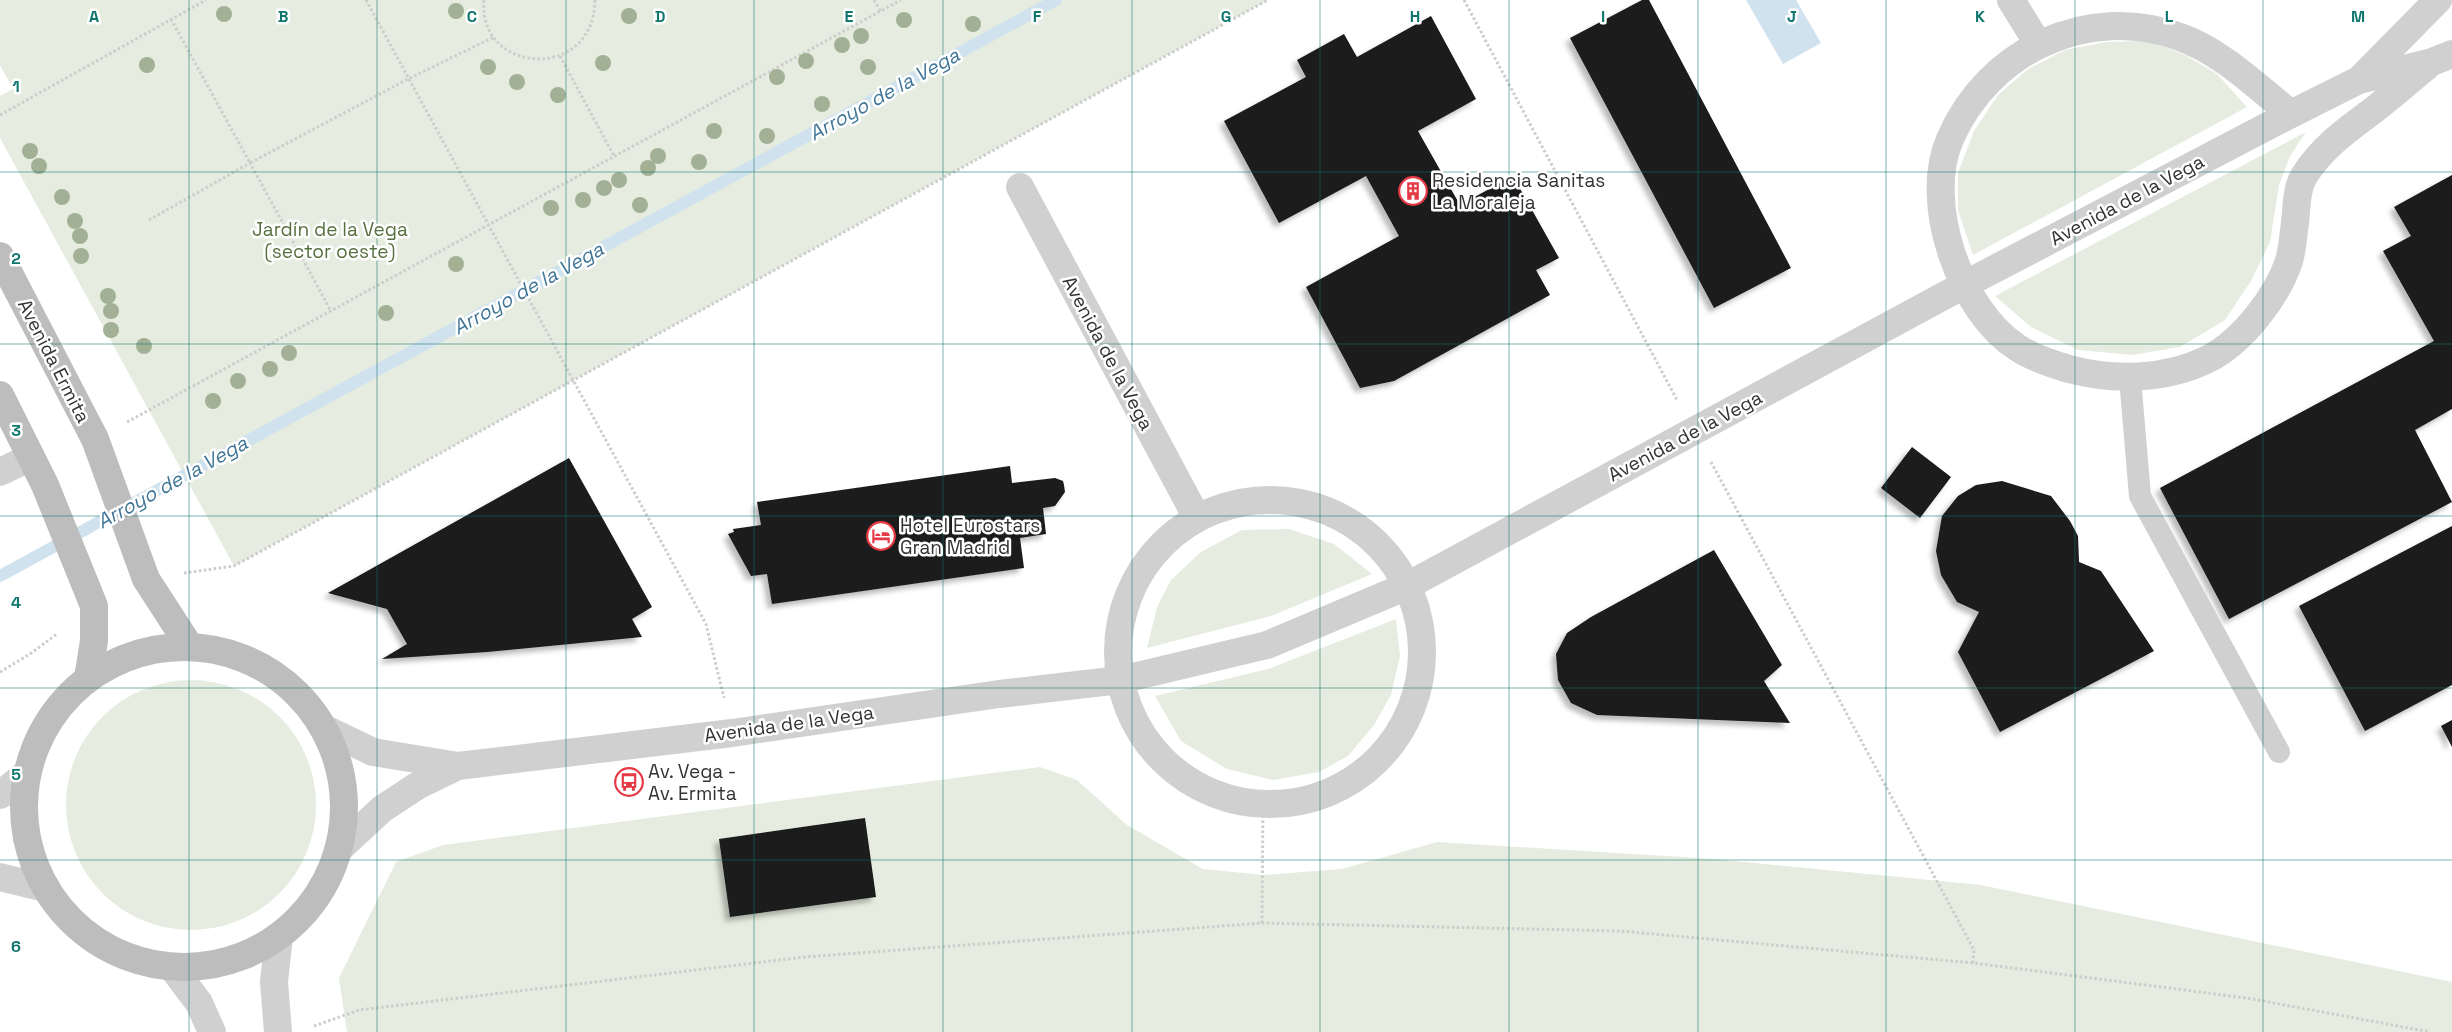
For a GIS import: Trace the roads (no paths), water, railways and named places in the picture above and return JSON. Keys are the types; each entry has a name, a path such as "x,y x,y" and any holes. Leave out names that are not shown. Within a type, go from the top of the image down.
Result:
{"street":[{"path":"2011,0 2038,44"},
{"name":"Avenida de la Vega","path":"2359,80 2438,0"},
{"name":"Avenida de la Vega","path":"2291,114 2219,56 2180,37 2144,27 2110,26 2076,31 2038,44 1999,70 1972,101 1949,140 1941,181 1944,222 1953,256 1964,285 1978,310 2017,348 2050,364 2084,373 2130,378 2172,372 2208,359 2236,340 2256,318 2272,293 2288,262 2301,180 2323,148 2442,58"},
{"name":"Avenida de la Vega","path":"325,729 373,752 458,766 732,733 999,694 1120,680 1267,645 1407,586 1964,285 2359,80 2442,58"},
{"name":"Avenida de la Vega","path":"1020,187 1197,518"},
{"name":"Avenida Ermita","path":"0,256 95,439 146,579 190,647"},
{"path":"0,394 45,485 94,606 94,641 88,678"},
{"path":"0,472 31,457"},
{"path":"1270,501 1312,506 1352,523 1385,551 1407,586 1419,620 1422,663 1415,701 1396,739 1369,767 1336,788 1301,800 1263,804 1222,798 1186,780 1159,757 1134,722 1120,680 1117,656 1120,620 1136,578 1164,543 1197,518 1232,505 1270,501"},
{"path":"190,647 230,653 268,670 300,696 325,729 337,758 344,787 344,818 340,848 326,882 306,912 279,936 246,955 237,958 209,965 172,967 134,959 99,943 68,919 45,888 30,852 23,814 26,774 49,721 88,678 120,660 154,650 190,647"},
{"name":"Avenida de la Vega","path":"340,848 382,809 417,786 458,766"},
{"path":"0,795 26,774"},
{"path":"0,877 45,888"},
{"path":"278,1032 274,982 279,936"},
{"path":"172,967 199,1003 212,1032"}],"lane":[{"path":"2130,378 2140,496 2279,752"}],"water":[{"path":"1746,0 1796,0 1821,43 1783,64"}],"waterway":[{"name":"Arroyo de la Vega","path":"0,576 1056,0"}],"place":[{"name":"Residencia Sanitas La Moraleja","path":"1413,191"},
{"name":"Hotel Eurostars Gran Madrid","path":"881,536"},
{"name":"Av. Vega - Av. Ermita","path":"629,782"}],"park label":[{"name":"Jardín de la Vega (sector oeste)","path":"330,240"}]}
